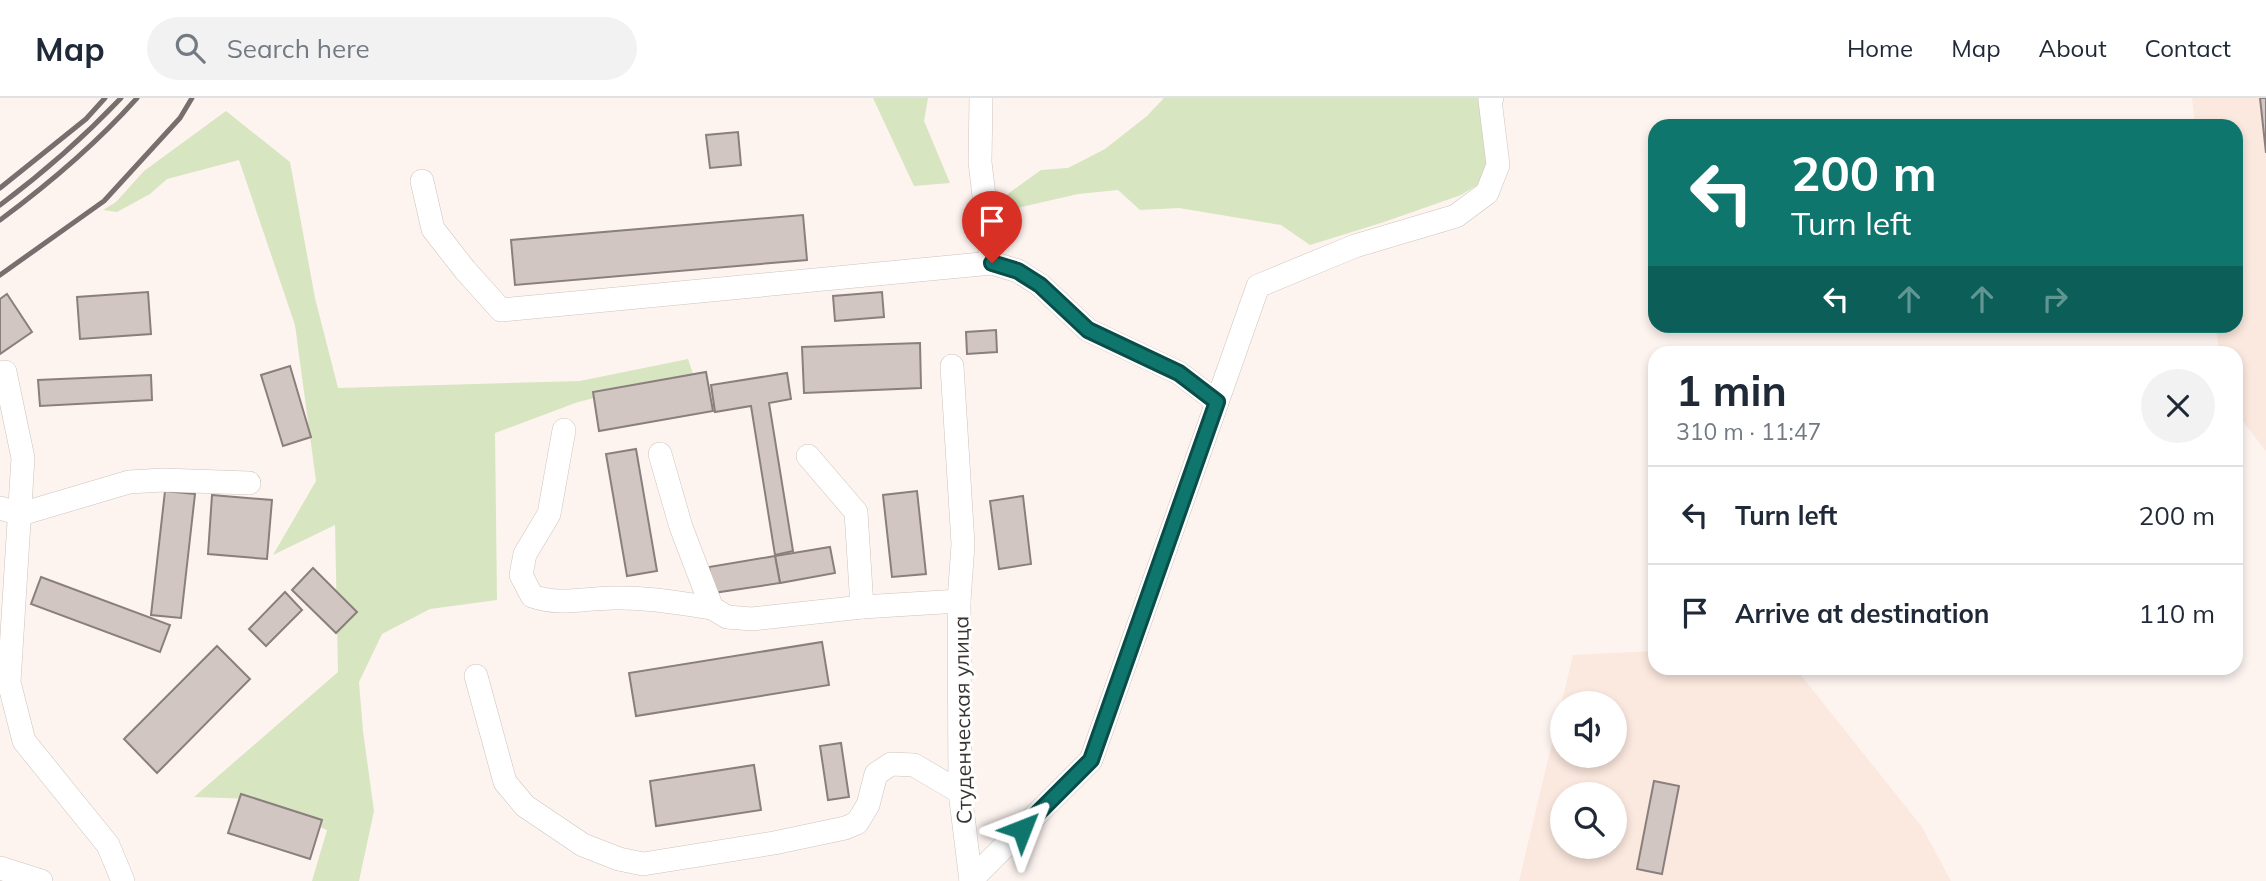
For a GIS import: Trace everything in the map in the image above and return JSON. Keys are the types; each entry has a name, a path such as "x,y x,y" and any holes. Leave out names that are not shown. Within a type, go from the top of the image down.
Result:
{"street":[{"path":"981,98 979,162 992,263"},
{"path":"971,881 1091,760 1258,286 1355,246 1456,216 1487,193 1498,165 1490,99"},
{"path":"422,181 433,229 501,310 992,263 1018,271 1040,285 1088,330 1179,373 1217,402"},
{"name":"Студенческая улица","path":"952,366 963,544 959,601 960,792 971,881"},
{"path":"5,372 23,458 10,511 6,631 9,682 24,741 108,845 123,881"},
{"path":"564,430 549,514 525,554 521,575 532,596 549,602 614,598 659,599 712,608 727,617 752,619 862,607 959,601"},
{"path":"660,454 681,527 712,608"},
{"path":"808,456 856,512 862,607"},
{"path":"10,511 129,482 163,480 249,483"},
{"path":"477,676 505,782 525,806 583,845 619,859 643,864 774,843 845,828 857,823 867,805 876,774 891,764 914,765 960,792"},
{"path":"0,868 41,881"}],"shaded area":[{"path":"2192,98 2266,98 2266,451 2243,422 2243,346 2218,346 2217,333 2243,333 2243,119 2194,119"},
{"path":"1648,651 1648,675 1801,675 1922,827 1951,881 1519,881 1550,751 1550,768 1627,768 1627,691 1564,691 1573,655"}],"green space":[{"path":"873,98 928,98 924,121 950,183 914,186"},
{"path":"1164,98 1485,98 1490,166 1484,181 1461,195 1310,245 1281,225 1179,208 1140,210 1118,190 1078,194 1008,210 1005,196 1041,170 1068,168 1105,149 1147,116"},
{"path":"226,111 290,162 315,298 338,388 580,381 688,359 693,374 578,402 495,433 497,600 430,609 382,634 359,682 374,811 359,881 312,881 327,830 255,799 194,797 338,672 335,525 273,555 316,481 295,325 239,160 167,179 150,194 117,212 103,210 116,202 144,171"}],"building":[{"path":"2260,98 2266,98 2266,153"},
{"path":"738,132 741,165 710,168 706,135"},
{"path":"803,215 807,260 515,285 511,240"},
{"path":"148,292 151,334 80,339 77,297"},
{"path":"882,292 884,317 835,321 833,296"},
{"path":"7,294 32,332 0,354 0,299"},
{"path":"996,330 997,352 967,354 966,332"},
{"path":"920,343 921,388 804,393 802,347"},
{"path":"290,366 311,437 283,446 261,375"},
{"path":"706,372 713,411 599,431 593,392"},
{"path":"787,373 791,399 769,403 793,551 775,555 751,406 715,412 711,385"},
{"path":"151,375 152,400 40,406 38,380"},
{"path":"636,449 657,571 627,576 606,454"},
{"path":"165,491 195,494 181,618 151,615"},
{"path":"917,491 926,574 892,577 883,495"},
{"path":"212,495 272,500 267,559 208,554"},
{"path":"1023,496 1031,564 999,569 990,501"},
{"path":"830,547 835,573 780,583 775,556"},
{"path":"775,556 780,583 713,593 709,567"},
{"path":"313,568 357,612 336,633 292,590"},
{"path":"41,577 170,625 160,652 31,604"},
{"path":"285,592 302,610 266,646 249,629"},
{"path":"822,642 829,685 636,716 629,673"},
{"path":"217,646 250,679 157,773 124,739"},
{"path":"841,743 849,797 828,800 820,746"},
{"path":"754,765 761,810 656,826 650,781"},
{"path":"1654,781 1679,786 1662,874 1637,869"},
{"path":"241,794 322,820 310,859 228,833"}],"railway":[{"path":"0,188 86,119 105,98"},
{"path":"0,205 63,154 121,98"},
{"path":"0,220 72,162 137,98"},
{"path":"0,275 104,201 180,118 192,98"}],"route":[{"path":"992,263 1018,271 1040,285 1088,330 1179,373 1217,402 1091,760 1022,829"}]}
